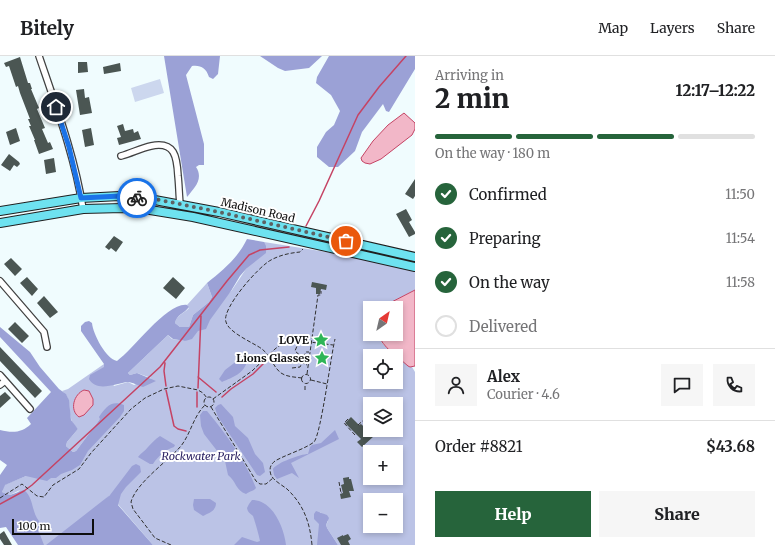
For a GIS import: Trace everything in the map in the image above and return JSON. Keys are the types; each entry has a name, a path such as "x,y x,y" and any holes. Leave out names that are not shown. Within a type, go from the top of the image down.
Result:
{"main road":[{"name":"Madison Road","path":"0,212 81,198 120,196 144,198 180,204 415,257"},
{"name":"Madison Road","path":"0,223 83,209 124,208 168,212 415,267"}],"street":[{"path":"39,56 69,147 83,209"},
{"path":"121,156 150,146 158,145 168,147 172,150 177,159 180,204"},
{"path":"0,281 44,332 47,347"},
{"path":"0,375 30,409"},
{"path":"0,386 5,381"}],"path":[{"path":"303,246 301,252 284,254 261,267 244,287 226,314 226,321 230,328 268,355 281,373 288,376 302,378 307,374"},
{"path":"321,291 321,295 318,295 307,374 310,376 311,380 327,384"},
{"path":"312,545 310,529 301,505 290,492 274,478 270,467 273,462 310,444 315,440 335,339"},
{"path":"0,498 22,484 38,497 44,497 53,486 78,470 131,409 148,396 164,389 178,386 200,391 207,398 210,397 213,399 252,371 283,343 291,340 333,345"},
{"path":"299,341 296,351 303,358"},
{"path":"292,368 300,367 303,363 303,358 306,352 309,352"},
{"path":"303,363 308,365"},
{"path":"302,378 302,381 306,384"},
{"path":"304,390 306,384 311,380"},
{"path":"171,545 154,538 133,509 131,502 134,495 146,481 182,444 196,416 205,405 204,401 207,398"},
{"path":"211,407 214,404 213,399"},
{"path":"205,405 211,407 256,481 260,484 266,484 274,478"},
{"path":"348,419 344,423 355,435"},
{"path":"358,425 363,421"},
{"path":"339,482 341,493 342,492"}],"green space":[{"name":"Rockwater Park","path":"264,242 364,258 415,270 415,290 394,301 363,301 363,341 381,341 388,349 363,349 363,389 403,389 403,362 412,367 415,372 415,545 338,545 327,528 326,525 328,521 320,512 334,545 153,545 110,495 57,545 20,545 0,511 20,490 10,495 2,492 4,485 76,459 100,419 76,451 73,452 66,446 67,442 78,429 73,424 67,397 62,391 68,389 104,364 104,367 114,386 128,382 134,385 151,378 137,373 130,375 128,373 168,335 172,339 185,341 232,290"},
{"path":"207,283 212,297 209,302 193,315 189,327 180,327 175,323 177,318 189,308 187,305"}],"shaded area":[{"path":"164,56 220,56 218,74 213,79 209,77 205,69 198,66 192,66 186,75 204,144 204,165 199,165 196,167 199,179 187,197"},
{"path":"260,56 322,56 309,68 285,71"},
{"path":"329,56 415,56 415,69 389,112 386,111 383,104 362,132 355,151 338,167 329,167 317,157 317,147 326,132 334,125 340,111 331,95 316,83 317,77"},
{"path":"160,79 164,93 135,102 131,88"},
{"path":"404,113 415,123 415,129 412,135 381,159 370,164 362,161 361,158 373,141 388,125"},
{"path":"247,239 264,242 266,246 266,253 247,268 240,276 210,320 206,329 198,331 192,339 185,341 173,339 168,335 128,373 130,375 137,373 156,381 143,387 128,382 107,386 97,386 92,383 89,379 90,375 104,367 104,364 81,331 81,326 85,322 89,321 92,323 101,345 109,356 117,361 161,318 179,306 187,305 189,307 177,318 175,323 180,327 189,327 193,315 209,302 212,297 207,283 235,258"},
{"path":"415,290 415,366 410,367 403,362 403,349 388,349 381,341 403,341 403,301 394,301"},
{"path":"0,327 30,352 40,367 59,389 66,394 69,400 71,420 78,429 67,442 66,446 73,452 76,451 109,405 116,403 124,405 124,411 120,417 88,451 80,465 56,478 51,478 47,481 26,476 5,485 2,492 10,495 24,490 27,493 39,521 39,532 44,545 18,545 6,527 0,528 0,475 7,465 0,460 0,430 17,432 28,427 31,424 27,418 51,392 0,337"},
{"path":"242,357 247,361 241,372 222,382 219,379 225,370"},
{"path":"84,390 89,391 93,399 93,405 84,415 79,417 74,410 74,402 75,398"},
{"path":"221,404 233,417 235,426 248,438 255,454 263,463 265,472 260,476 257,475 218,417 215,408"},
{"path":"203,411 207,411 234,448 252,478 256,488 254,490 246,494 243,493 228,475 225,461 204,434 201,426 200,415"},
{"path":"335,430 339,439 291,463 299,478 292,473 277,479 274,475 273,469 275,467 289,459 308,454 312,445 321,443"},
{"path":"160,436 175,445 174,447 157,458 153,464 150,464 138,457 155,440"},
{"path":"136,464 140,466 141,472 121,494 118,505 153,545 46,545 110,495 132,466"},
{"path":"194,499 210,499 216,503 216,506 212,511 203,516 194,510"},
{"path":"252,500 259,501 266,505 276,516 283,531 286,545 234,545 242,537 257,542 260,541 253,516 247,508"},
{"path":"316,511 327,515 329,518 326,525 327,528 338,545 317,545 319,524 314,519 314,514"}],"building":[{"path":"20,57 28,83 30,83 39,108 37,109 45,128 42,129 48,143 50,142 53,149 39,154 29,126 31,126 28,119 30,119 18,86 16,87 9,66 6,67 4,63"},
{"path":"78,62 87,62 88,72 78,73"},
{"path":"120,63 121,71 104,74 103,67"},
{"path":"84,89 85,98 89,97 92,113 80,115 76,90"},
{"path":"123,124 125,131 133,129 134,133 138,131 141,139 119,145 117,138 121,137 117,126"},
{"path":"16,128 20,141 10,145 6,132"},
{"path":"91,128 94,145 85,147 82,130"},
{"path":"9,154 20,164 17,167 14,165 10,171 1,165"},
{"path":"54,158 56,172 46,174 44,160"},
{"path":"415,179 415,196 413,199 405,194"},
{"path":"406,209 412,220 409,222 415,232 415,234 409,237 396,214"},
{"path":"114,236 123,242 116,252 111,248 109,250 105,247"},
{"path":"11,258 22,269 15,276 4,264"},
{"path":"27,277 38,289 32,296 20,283"},
{"path":"173,277 185,288 176,299 163,288"},
{"path":"312,282 327,285 326,290 321,289 320,294 316,294 316,288 311,287"},
{"path":"44,296 58,312 50,318 37,303"},
{"path":"15,322 29,336 22,343 8,329"},
{"path":"0,347 42,391 35,398 0,361"},
{"path":"5,392 11,398 0,408 0,396"},
{"path":"351,417 359,425 361,424 363,426 363,437 373,437 362,447 357,442 361,439 345,423"},
{"path":"349,477 349,479 351,479 354,491 349,491 351,497 341,499 340,494 343,493 341,485 344,484 343,478"},
{"path":"4,531 12,545 4,545 0,539 0,534"},
{"path":"348,534 351,539 348,541 350,545 341,545 337,538"}],"waterway":[{"path":"306,226 358,115 379,87 406,56"},
{"path":"0,504 32,485 160,367 249,255 260,250 289,247"},
{"path":"198,388 201,316"},
{"path":"222,397 253,374 268,359"},
{"path":"165,363 164,371 166,386"},
{"path":"198,377 216,392"},
{"path":"166,390 174,426 178,429 186,431"},
{"path":"197,392 197,407"}],"way so far":[{"path":"137,198 160,200 219,212 346,241"}],"place":[{"name":"LOVE","path":"321,340"},
{"name":"Lions Glasses","path":"322,358"}],"route":[{"path":"56,107 74,165 81,198 120,196 137,198"}]}
